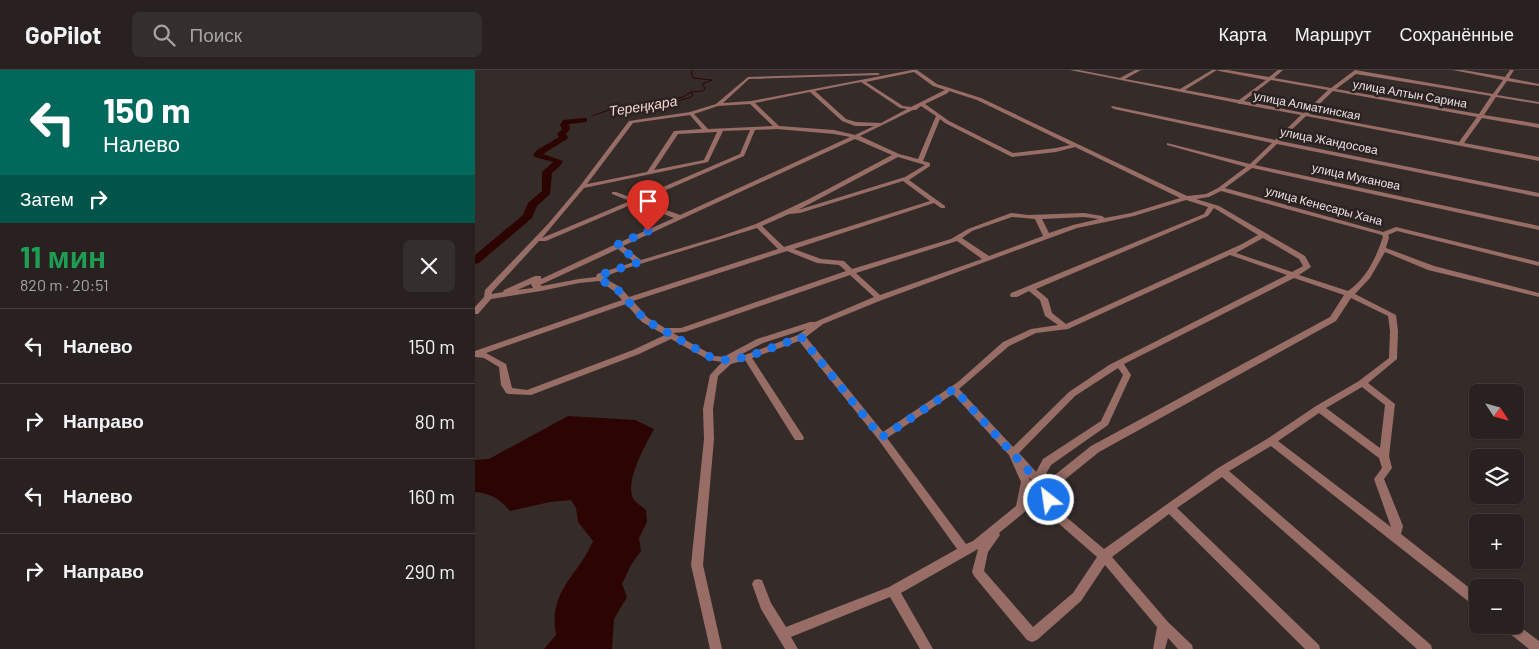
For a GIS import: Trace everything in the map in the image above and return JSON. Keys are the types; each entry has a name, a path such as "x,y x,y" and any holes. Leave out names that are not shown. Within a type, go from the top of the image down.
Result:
{"street":[{"name":"улица Алматинская","path":"1072,70 1304,116 1539,159"},
{"path":"1121,79 1139,70"},
{"path":"1180,91 1215,70"},
{"name":"улица Алтын Сарина","path":"1219,70 1329,91 1539,126"},
{"path":"1239,103 1281,70"},
{"path":"1455,70 1539,85"},
{"path":"1460,145 1512,70"},
{"path":"718,106 748,75 798,78 881,76 914,71 935,85 979,99 1186,198 1212,206 1302,258 1307,267 1119,363 1072,394 1013,453"},
{"path":"726,360 760,341 819,322 1075,226 1132,215 1186,198 1207,196 1220,189 1251,166 1329,91 1356,71 1494,97 1539,103"},
{"path":"492,297 488,292 582,187 631,122 863,82 881,76"},
{"path":"793,94 798,78"},
{"path":"863,82 902,107 914,108"},
{"path":"541,289 534,284 843,143 946,92 948,89"},
{"path":"812,91 844,120 868,131"},
{"path":"751,102 777,127"},
{"path":"921,104 939,116 1012,155 1076,145"},
{"name":"улица Жандосова","path":"1115,107 1276,142 1539,195"},
{"path":"691,113 706,130"},
{"path":"920,162 939,116"},
{"path":"855,124 883,124"},
{"path":"649,174 674,132 721,129 777,127 855,136 897,154 928,164 907,178 798,212 786,213"},
{"path":"582,187 706,161 721,129"},
{"path":"537,239 543,240 741,155 753,129"},
{"name":"улица Муканова","path":"1169,144 1251,166 1539,228"},
{"path":"599,279 600,276 606,273 758,225 786,213 897,154"},
{"path":"907,178 906,181 943,207"},
{"name":"улица Кенесары Хана","path":"1220,189 1384,234 1396,229 1539,264"},
{"path":"614,192 679,217"},
{"path":"476,353 629,300 935,201"},
{"path":"1014,295 1206,215 1212,206"},
{"path":"476,353 487,356 503,366 506,385 509,391 528,393 636,352 667,334 957,238 970,230 1011,214 1037,216 1084,215 1107,220"},
{"path":"1037,216 1047,236"},
{"path":"758,225 785,249 820,261 841,263 879,298"},
{"path":"783,634 893,591 977,544 1021,509 1041,484 1095,449 1333,319 1349,294 1359,288 1383,249 1384,234"},
{"path":"881,437 954,389 1006,344 1034,331 1065,327 1230,253 1263,235"},
{"path":"957,238 988,259"},
{"path":"618,246 639,262"},
{"path":"1383,249 1431,268 1539,296"},
{"path":"999,527 983,551 978,572 1032,636 1077,597 1104,556 1169,508 1319,408 1362,383 1393,359 1395,331 1393,315 1349,294 1230,253"},
{"path":"475,312 492,297 559,269 554,276"},
{"path":"492,297 599,279 617,289 629,300 645,320 712,358 726,360 747,357"},
{"path":"1030,288 1043,299 1048,314 1065,327"},
{"path":"716,649 697,565 709,438 708,409 715,375 728,362 801,337 819,322"},
{"path":"801,337 881,437 964,550"},
{"path":"747,357 799,438"},
{"path":"1041,484 1047,462 1105,423 1127,374 1119,363"},
{"path":"1362,383 1390,404 1384,456 1387,468 1379,479 1397,526 1395,536"},
{"path":"954,389 1041,484 1053,512 1104,556 1187,649"},
{"path":"1319,408 1384,456"},
{"path":"1271,441 1469,595"},
{"path":"1013,453 1026,482 1021,509"},
{"path":"1222,472 1426,649"},
{"path":"1169,508 1314,649"},
{"path":"758,584 765,605 792,649"},
{"path":"893,591 927,649"},
{"path":"1159,649 1165,626"},
{"path":"1520,634 1539,649"}],"shaded area":[{"path":"568,416 635,420 654,429 637,464 631,484 631,493 634,500 646,510 647,522 639,538 641,551 631,565 622,584 627,597 614,619 612,649 544,649 556,635 556,607 560,595 593,541 578,522 576,508 571,500 550,502 510,511 494,497 475,492 475,460 489,459"}],"waterway":[{"name":"Тереңқара","path":"691,92 703,91 705,88 702,84 712,80 693,78 691,72 694,70"},
{"name":"Тереңқара","path":"592,116 609,110 658,107 691,97 693,95 691,92"},
{"path":"620,107 683,97 691,92"},
{"name":"Тереңқара","path":"475,261 528,216 532,205 547,192 547,172 558,161 538,155 540,152 564,137 561,134 566,129 564,125 566,122 584,120"}],"route":[{"path":"648,231 617,245 639,262 606,273 600,276 599,279 617,289 629,300 645,320 698,352 712,358 726,360 747,357 801,337 881,437 954,389 1045,489 1049,500"}]}
